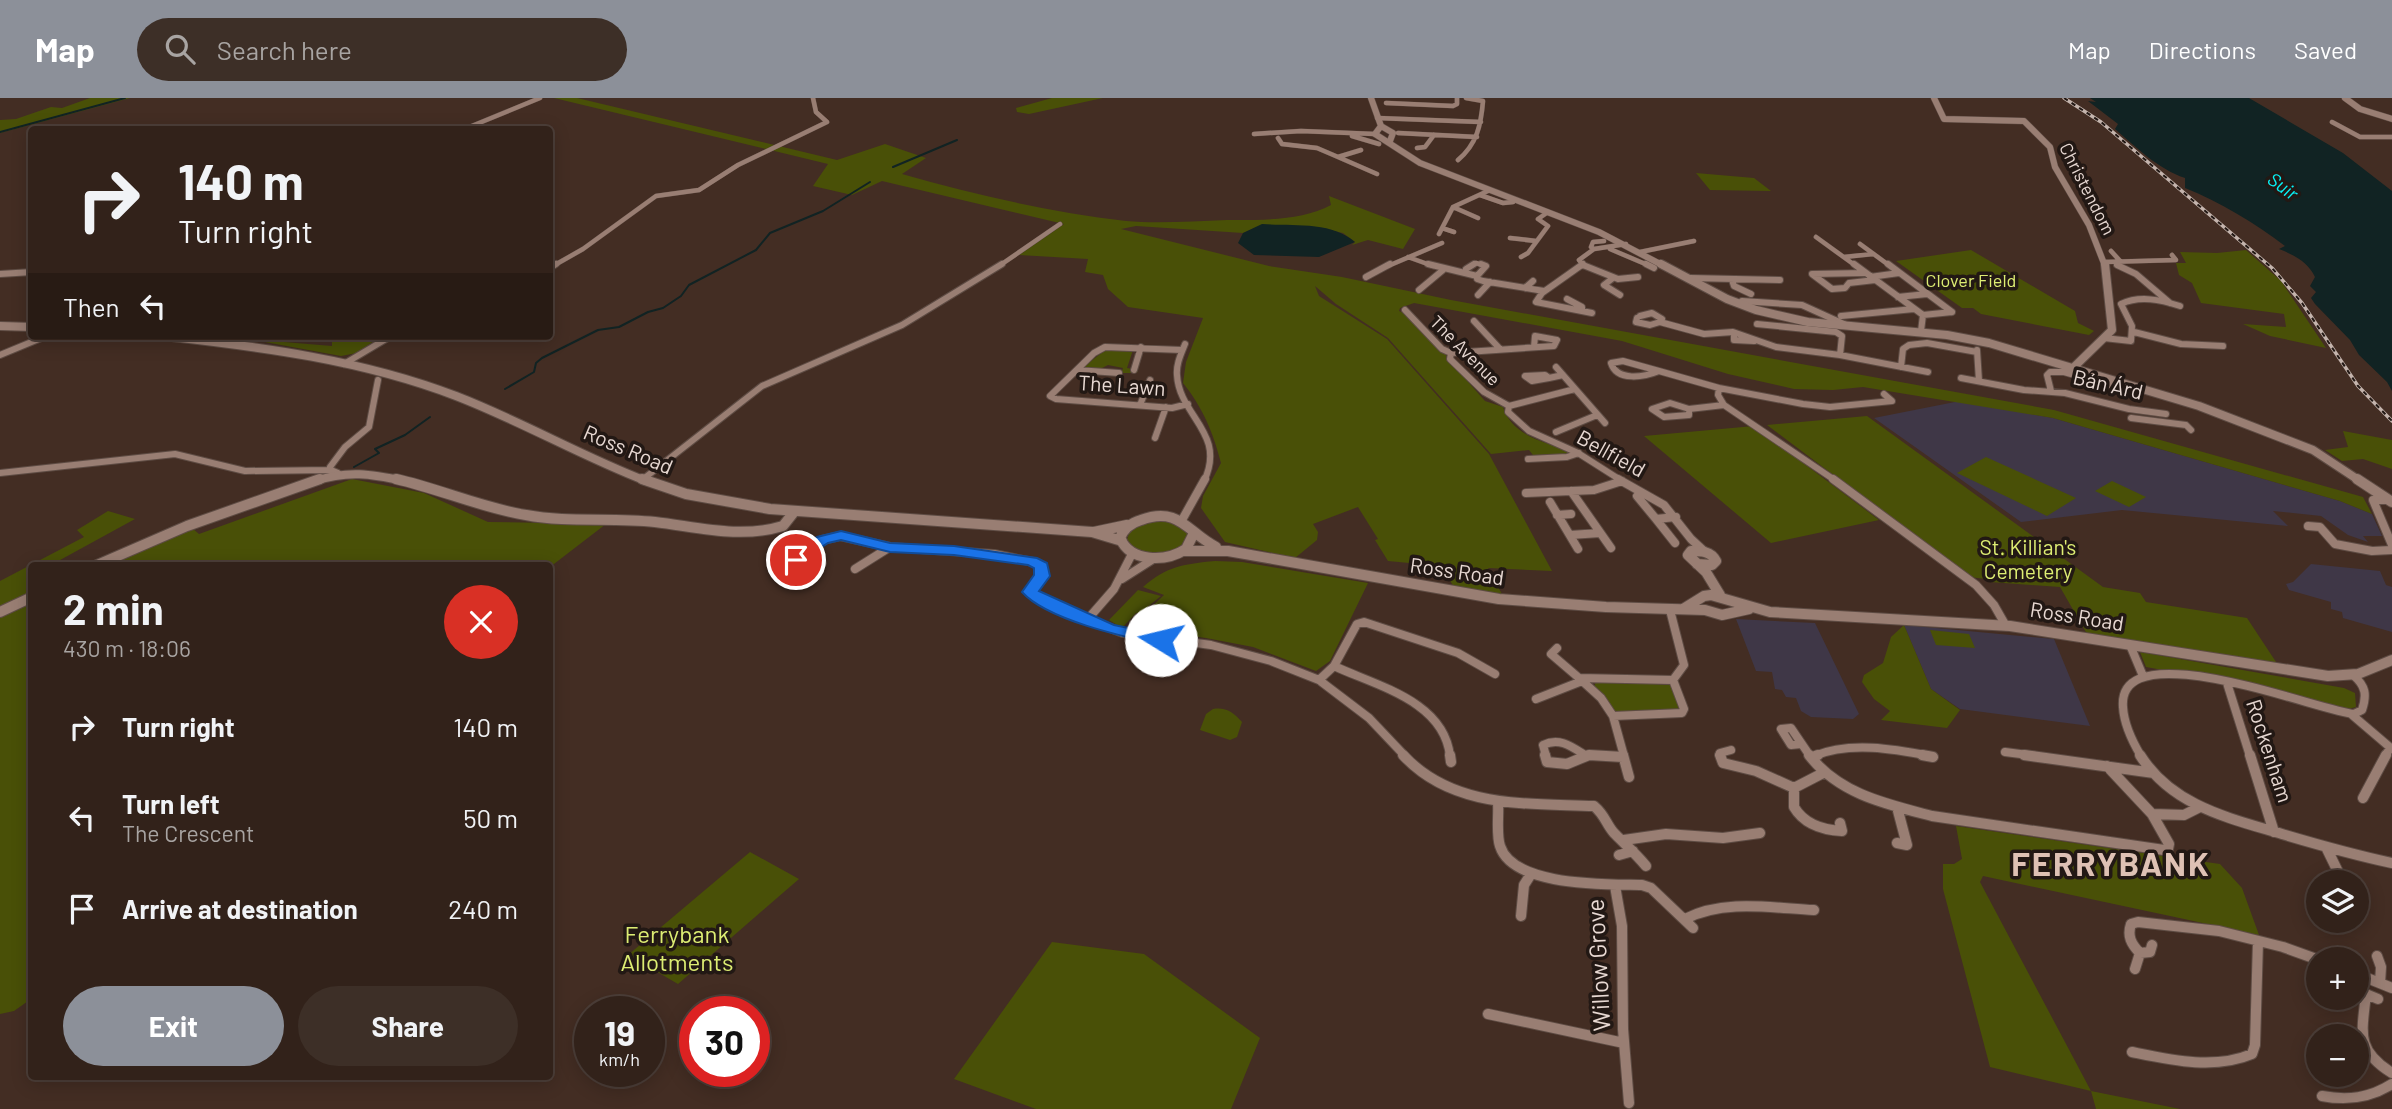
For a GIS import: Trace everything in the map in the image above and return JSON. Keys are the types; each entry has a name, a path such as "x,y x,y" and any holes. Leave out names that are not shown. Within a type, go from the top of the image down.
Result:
{"street":[{"path":"472,126 540,98"},
{"path":"553,266 583,249 656,196 699,190 724,173 827,122 816,112 813,98"},
{"path":"1371,98 1382,135 1401,152 1420,163 1626,244 1735,303 1766,314 1808,323 1921,331 1977,340 2074,367 2209,409 2320,454 2390,501"},
{"path":"1386,103 1453,106 1457,104 1457,98"},
{"path":"1458,160 1467,153 1477,137 1481,122 1483,101 1466,98"},
{"name":"Christendom","path":"1934,98 1941,117 1949,121 2024,121 2050,147 2055,167 2108,262 2112,330 2105,338"},
{"path":"2345,98 2360,109 2392,119"},
{"path":"1377,118 1481,122"},
{"path":"2332,121 2360,137 2392,137"},
{"path":"1254,134 1477,137"},
{"path":"1324,135 1382,135"},
{"path":"1417,148 1425,147 1434,135"},
{"path":"1278,138 1282,144 1319,146 1377,174"},
{"path":"1338,157 1361,150"},
{"path":"1454,232 1441,231 1453,208 1490,190"},
{"path":"1480,195 1503,203 1513,202"},
{"path":"1453,208 1478,218"},
{"path":"1521,257 1528,253 1548,226 1538,217 1549,212"},
{"path":"642,480 762,386 902,325 981,279 1060,224"},
{"path":"1816,237 1923,316 1952,312 1860,244"},
{"path":"1510,238 1536,241"},
{"path":"1594,249 1591,247 1593,242 1604,241"},
{"path":"1640,251 1694,241"},
{"path":"1366,277 1374,276 1399,260 1429,252 1442,243"},
{"path":"1809,244 1824,243"},
{"path":"1626,244 1610,249 1594,249 1580,257 1579,262 1613,278 1638,277"},
{"path":"1610,249 1654,268"},
{"path":"2111,251 2121,262"},
{"path":"1844,257 1873,254"},
{"path":"2108,262 2176,260 2172,255"},
{"path":"1408,257 1443,270 1477,276 1477,279 1544,291"},
{"path":"2108,262 2136,274 2170,303"},
{"path":"1466,269 1476,263 1488,265 1477,276"},
{"path":"1583,265 1544,291 1536,303 1592,313"},
{"path":"1419,290 1443,270"},
{"path":"0,274 28,272"},
{"path":"1870,276 1849,283 1845,288 1832,289 1812,274 1899,274"},
{"path":"1613,278 1604,285 1620,295"},
{"path":"1690,278 1780,280"},
{"path":"1732,280 1734,286 1751,295"},
{"path":"1525,288 1533,281"},
{"path":"1478,295 1490,282"},
{"path":"1898,297 1927,294"},
{"path":"1567,299 1582,307 1582,311"},
{"path":"2074,367 2105,338 2131,341 2134,332 2122,302 2136,299 2180,306"},
{"path":"1742,301 1802,304 1849,326"},
{"path":"1841,316 1914,309"},
{"name":"The Avenue","path":"1405,310 1442,349 1451,353 1450,359 1479,388 1491,398 1508,406"},
{"path":"1661,325 1662,319 1652,313 1638,317 1636,322 1704,334 1743,334 1754,341"},
{"path":"1921,331 1923,316"},
{"path":"1474,321 1500,349"},
{"path":"1757,324 1836,332 1842,336 1840,355"},
{"path":"0,326 28,327"},
{"path":"2134,332 2181,344 2223,346"},
{"path":"1734,336 1734,340 1840,355 1928,372"},
{"path":"0,355 36,340"},
{"name":"Ross Road","path":"189,340 344,364 452,394 511,418 642,480 716,501 794,512 1091,532"},
{"path":"344,364 384,340"},
{"path":"1977,340 1979,381"},
{"path":"1901,367 1903,349 1910,344 1925,343 1977,352"},
{"name":"The Lawn","path":"1105,347 1141,347 1184,347 1176,364 1176,383 1188,404 1166,407 1051,398 1051,394 1094,353 1105,347"},
{"path":"1133,370 1141,347"},
{"path":"1451,353 1537,347"},
{"path":"1659,371 1649,375 1624,376 1613,369 1611,363 1623,361 1659,371 1719,388 1820,406 1892,401 1884,394"},
{"path":"1556,366 1605,423"},
{"name":"The Lawn","path":"1077,370 1106,369 1119,373"},
{"path":"2051,391 2047,375 2050,372 2064,372 2113,386"},
{"path":"1549,378 1563,375"},
{"name":"Bán Árd","path":"1961,378 2051,391 2162,416 2186,425 2191,430"},
{"path":"334,472 330,467 345,447 369,427 378,380"},
{"path":"1140,405 1150,380"},
{"path":"1719,388 1718,395 1724,405 1758,425 1967,578 1990,600 2006,626"},
{"path":"1508,406 1575,389"},
{"path":"1146,390 1158,391"},
{"path":"1689,409 1689,415 1670,418 1659,416 1652,409 1658,405 1673,403 1689,409 1724,405"},
{"path":"1182,520 1187,506 1200,488 1210,462 1204,429 1188,404"},
{"name":"Bellfield","path":"1508,406 1508,412 1526,432 1579,453 1622,481 1660,501 1676,517 1691,547"},
{"path":"1156,438 1166,407"},
{"path":"1556,432 1597,415"},
{"name":"Bán Árd","path":"2131,418 2162,416"},
{"path":"1525,458 1567,457 1579,453"},
{"path":"0,473 175,454 245,471 358,472 395,478 506,511 535,516 648,521 726,531 754,531 783,526 794,512"},
{"path":"104,562 187,526 334,472"},
{"path":"1526,493 1552,498 1571,491 1605,488 1622,481"},
{"path":"1571,491 1611,548"},
{"path":"1637,496 1675,543"},
{"path":"1552,498 1557,515 1578,549"},
{"path":"2308,526 2320,527 2335,544 2372,551 2392,548 2374,508 2374,500 2390,501"},
{"path":"1164,516 1187,506"},
{"path":"1557,515 1571,513"},
{"path":"1091,532 1127,526 1143,517 1164,516 1182,520 1205,543 1228,551"},
{"path":"1656,519 1676,517"},
{"path":"1122,541 1121,534 1127,526"},
{"path":"1091,532 1122,541 1133,552 1155,558"},
{"path":"1185,551 1193,543 1194,533"},
{"path":"1570,535 1600,533"},
{"path":"822,563 816,567 796,560 822,540 835,536 853,537 890,547 981,553 1032,561 1041,566 1042,576 1030,592 1087,620 1143,638 1211,645 1245,653 1319,680 1370,718 1419,772 1461,794 1499,802 1594,806 1605,815 1613,832 1624,840 1646,866"},
{"path":"855,569 890,547"},
{"path":"1703,602 1711,576 1716,561 1704,551 1691,547 1688,558 1711,576 1720,595 1732,608"},
{"path":"1122,579 1155,558 1185,551 1228,551"},
{"name":"Ross Road","path":"1228,551 1471,595 1561,604 1670,610 1703,602 1716,614 1732,608 1800,615 2006,626 2328,676 2353,675 2391,662"},
{"path":"1087,620 1109,599 1122,579 1133,552"},
{"path":"1703,602 1720,595"},
{"path":"0,612 28,599"},
{"path":"1670,610 1684,664 1673,680"},
{"path":"1319,680 1334,666 1357,624 1364,622 1458,653 1495,674"},
{"path":"2130,645 2143,676"},
{"path":"1557,648 1550,654 1601,698 1613,716 1629,777"},
{"path":"1334,666 1410,700 1431,715 1444,729 1449,742 1451,762"},
{"name":"Rockenham","path":"2363,798 2391,749 2351,714 2291,696 2174,675 2143,676 2127,687 2123,708 2132,742 2154,773 2177,794 2200,807 2274,832 2392,863"},
{"path":"2351,714 2362,710 2367,692 2364,684 2353,675"},
{"path":"1536,699 1581,680 1673,680"},
{"path":"1613,716 1682,713 1684,709 1673,680"},
{"name":"Rockenham","path":"2227,683 2274,832"},
{"path":"1801,744 1825,772 1849,788 1897,807 1950,819 2168,849 2169,844 2152,814 2107,766"},
{"path":"1813,757 1825,751 1864,749 1913,752 1933,757"},
{"path":"1731,750 1720,752 1720,760 1723,763 1756,771 1794,788"},
{"path":"2005,752 2154,773"},
{"path":"1585,755 1623,757"},
{"path":"1825,772 1794,788 1792,806 1801,817 1818,828 1842,831 1840,823"},
{"path":"1499,802 1500,847 1512,861 1531,874 1569,882 1615,886 1632,883 1651,888 1676,915 1685,919 1693,928"},
{"path":"1897,807 1897,820 1907,837 1907,845 1897,843"},
{"path":"2152,814 2189,814 2200,807"},
{"path":"1728,825 1733,836"},
{"path":"1624,840 1666,834 1733,836 1759,833"},
{"path":"2326,847 2337,870"},
{"path":"1619,855 1633,851"},
{"path":"1521,916 1524,886 1531,874"},
{"name":"Willow Grove","path":"1615,886 1622,909 1624,1043 1631,1085 1629,1103"},
{"path":"1685,919 1692,914 1718,909 1814,909"},
{"path":"2140,953 2133,946 2129,930 2131,924 2138,922 2218,931 2306,956"},
{"path":"2132,1052 2217,1062 2243,1059 2252,1054 2255,1045 2258,941"},
{"path":"2140,953 2150,952 2152,944"},
{"path":"2135,969 2140,953"},
{"path":"2377,956 2381,967 2379,983"},
{"path":"2369,979 2392,988"},
{"path":"2378,999 2366,994 2362,1045 2372,1061 2392,1073"},
{"name":"Willow Grove","path":"1488,1014 1624,1043"},
{"path":"2322,1096 2356,1100 2392,1084"}],"shaded area":[{"path":"1960,401 2053,418 2340,501 2372,514 2382,536 2363,536 2368,542 2348,535 2321,516 2273,511 2288,526 2122,510 2021,522 1874,418"},
{"path":"2311,564 2380,571 2386,585 2392,587 2392,632 2343,618 2342,612 2331,609 2331,602 2289,590 2286,584 2293,582"},
{"path":"1736,619 1815,623 1859,714 1853,719 1811,717 1801,711 1796,698 1786,697 1782,690 1775,689 1772,672 1756,671"},
{"path":"1904,625 2054,639 2090,726 1960,709 1931,689"}],"green space":[{"path":"90,98 130,98 0,133 0,120 16,119 51,107 62,108"},
{"path":"554,98 577,98 837,160 885,144 926,158 902,174 1013,202 1126,221 1280,218 1320,210 1331,205 1329,196 1415,229 1403,249 1368,240 1352,245 1355,242 1343,233 1315,227 1262,225 1243,233 1136,226 1121,229 1269,266 1342,277 1451,300 2054,410 2363,497 2372,514 2340,501 2053,418 1863,387 1833,390 1794,389 1728,374 1622,341 1414,303 1400,308 1399,311 1406,314 1447,354 1446,357 1485,401 1503,407 1507,417 1522,432 1571,451 1571,454 1533,455 1529,450 1491,454 1388,338 1336,304 1315,286 1319,296 1387,339 1489,454 1552,571 1488,568 1503,596 1454,587 1441,566 1388,561 1358,507 1313,524 1318,532 1317,540 1295,558 1225,542 1201,508 1203,496 1221,463 1206,421 1183,383 1186,362 1203,318 1128,307 1108,289 1103,275 1085,272 1088,259 1019,255 1064,224 882,181 852,195 813,186 828,164"},
{"path":"1052,98 1103,98 1029,114 1017,112 1016,108"},
{"path":"1696,173 1754,178 1771,191 1710,190"},
{"name":"Clover Field","path":"1971,250 2075,311 2078,323 2094,331 2089,335 1981,314 1973,308 1962,308 1896,261"},
{"path":"2246,250 2281,281 2326,348 2270,336 2243,324 2286,327 2284,314 2201,303 2192,283 2179,275 2176,263 2186,263 2180,252 2217,253"},
{"path":"253,340 260,340 332,346 332,340 375,340 357,353 341,356"},
{"path":"1108,348 1133,350 1127,368 1138,370 1137,373 1121,373 1123,368 1108,365 1100,369 1082,368"},
{"name":"St. Killian's Cemetery","path":"1867,416 2103,587 2140,593 2146,602 2247,618 2278,665 2087,634 2060,587 1990,582 1969,577 1767,425"},
{"path":"1754,426 1879,520 1771,543 1644,436"},
{"path":"2343,431 2392,440 2392,469 2363,459 2342,461 2325,450 2348,447"},
{"path":"1986,457 2076,498 2047,516 1957,473"},
{"path":"352,479 424,493 488,522 606,524 553,565 553,562 112,562 192,528 199,534"},
{"path":"2112,481 2146,497 2129,507 2095,491"},
{"path":"108,511 135,519 56,562 36,562 84,537 77,530"},
{"path":"1169,521 1188,533 1188,543 1162,556 1133,549 1127,540 1130,530 1146,522"},
{"path":"1215,561 1242,562 1368,583 1330,661 1316,671 1253,647 1129,628 1164,595 1143,587 1160,574 1176,567"},
{"path":"28,566 28,595 0,609 0,581"},
{"path":"1138,590 1161,596 1140,613 1136,613 1122,628 1109,620"},
{"path":"28,602 28,1001 14,1011 0,1014 0,616"},
{"path":"1904,625 1931,689 1960,710 1947,728 1881,720 1890,711 1874,699 1862,682 1864,675 1883,663 1891,637"},
{"path":"1930,630 1969,634 1975,648 1936,645"},
{"path":"2140,652 2344,688 2355,693 2356,707 2348,709 2274,690 2146,667"},
{"path":"1596,681 1672,685 1681,710 1617,713 1594,687"},
{"path":"1213,709 1229,711 1242,722 1237,737 1230,740 1200,730 1206,714"},
{"path":"1956,826 2220,864 2242,888 2259,935 1983,876 1980,882 2091,1091 1990,1067 1943,889 1943,864 1954,864 1962,859"},
{"name":"Ferrybank Allotments","path":"750,852 799,879 678,984 628,955"},
{"path":"1052,942 1144,954 1260,1038 1231,1109 1036,1109 954,1079"},
{"path":"2091,1091 2180,1109 2096,1109"}],"water":[{"name":"Suir","path":"2090,98 2249,98 2343,153 2392,191 2392,391 2387,382 2359,355 2350,340 2315,304 2311,298 2316,292 2310,286 2315,277 2304,263 2279,249 2285,246 2249,221 2185,188 2185,178 2166,169 2139,150 2115,129 2118,124 2088,101 2096,102"},
{"path":"1262,224 1323,228 1346,235 1355,242 1319,257 1254,255 1238,243 1243,233"}],"waterway":[{"path":"0,132 125,98"},
{"path":"893,167 957,140"},
{"path":"505,389 534,372 536,363 542,358 598,330 619,327 648,312 663,308 681,296 689,285 756,250 770,233 823,211 870,182"},
{"path":"354,467 379,453 375,449 405,435 430,417"}],"railway":[{"path":"2064,98 2101,122 2272,268 2302,303 2358,386 2392,421"}],"district":[{"name":"FERRYBANK","path":"2111,864"}],"route":[{"path":"796,560 822,540 841,536 890,547 994,554 1032,561 1041,566 1042,576 1030,592 1057,607 1110,629 1161,640"}]}
